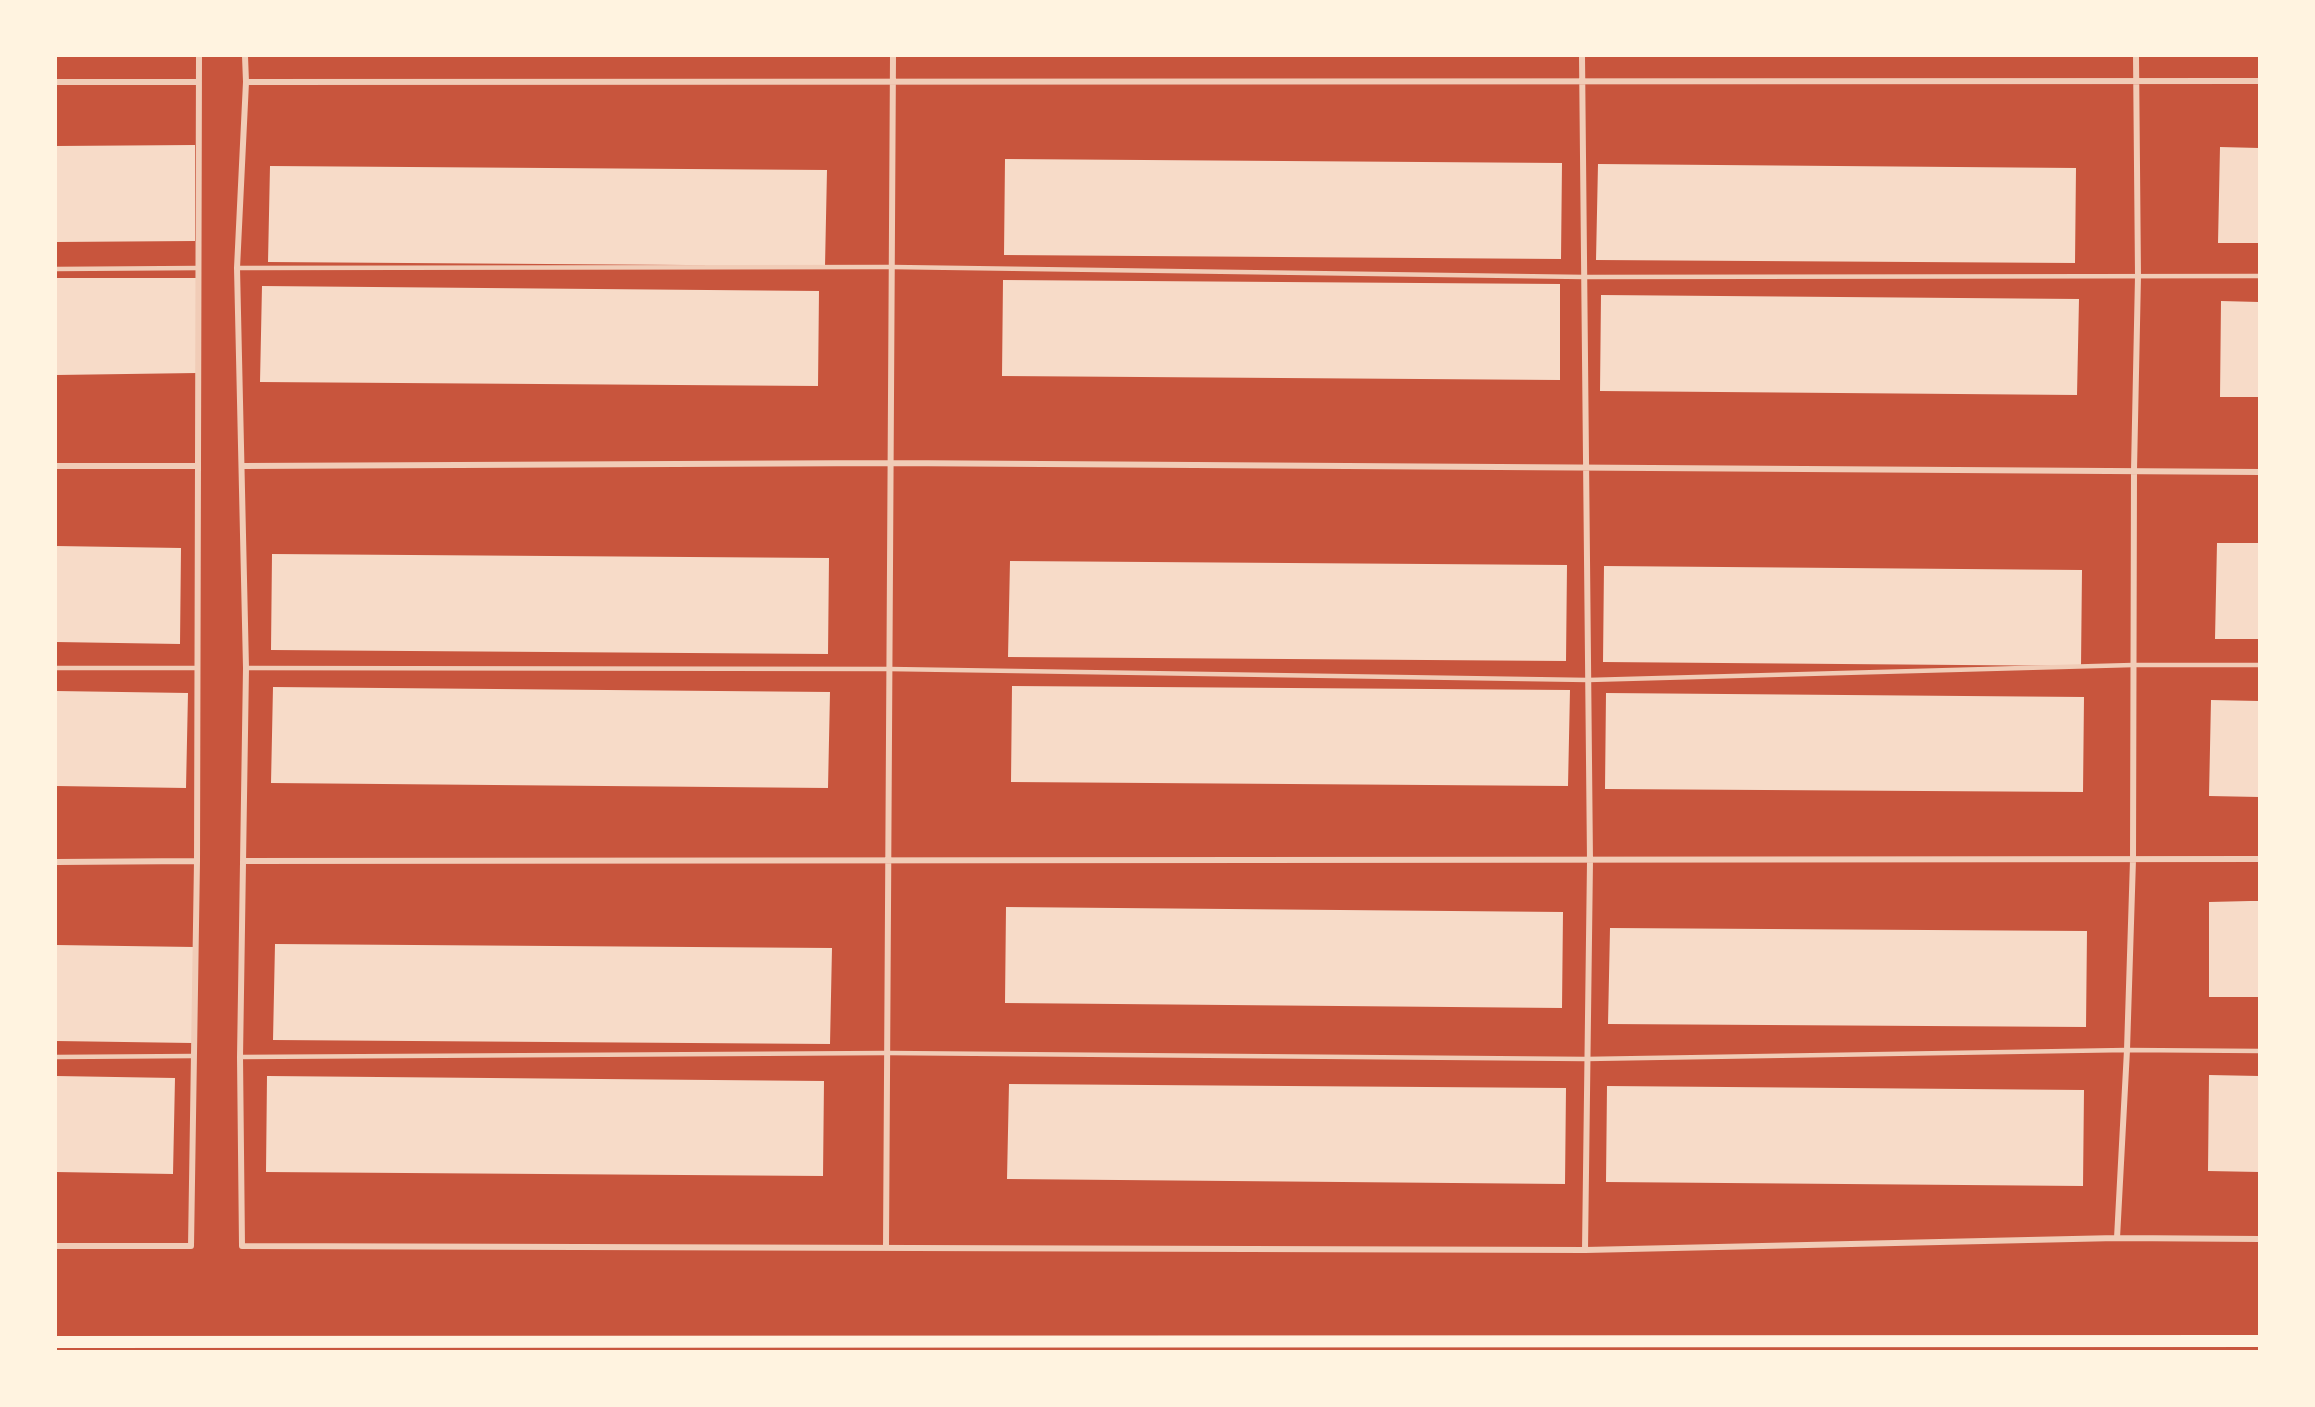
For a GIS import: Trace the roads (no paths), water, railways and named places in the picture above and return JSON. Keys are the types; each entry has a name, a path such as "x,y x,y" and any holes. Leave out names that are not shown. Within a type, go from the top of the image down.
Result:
{"main road":[{"path":"56,1342 1436,1347 2259,1341"}],"street":[{"path":"56,1246 191,1246 197,861 199,56"},
{"path":"245,56 246,82 237,268 246,668 240,1057 242,1246 1585,1250 2117,1238 2259,1239"},
{"path":"885,1247 893,56"},
{"path":"1582,56 1590,861 1585,1250"},
{"path":"2117,1238 2127,1050 2133,860 2134,470 2138,276 2136,56"},
{"path":"246,82 2259,81"},
{"path":"56,82 198,82"},
{"path":"243,465 890,463 2259,471"},
{"path":"56,466 198,466"},
{"path":"243,861 2259,860"},
{"path":"56,862 197,861"}],"lane":[{"path":"237,268 892,267 1584,277 2259,276"},
{"path":"56,269 198,268"},
{"path":"246,668 889,669 1588,680 2133,665 2259,665"},
{"path":"56,668 196,668"},
{"path":"240,1057 886,1053 1586,1059 2127,1050 2259,1051"},
{"path":"56,1057 194,1056"}]}
